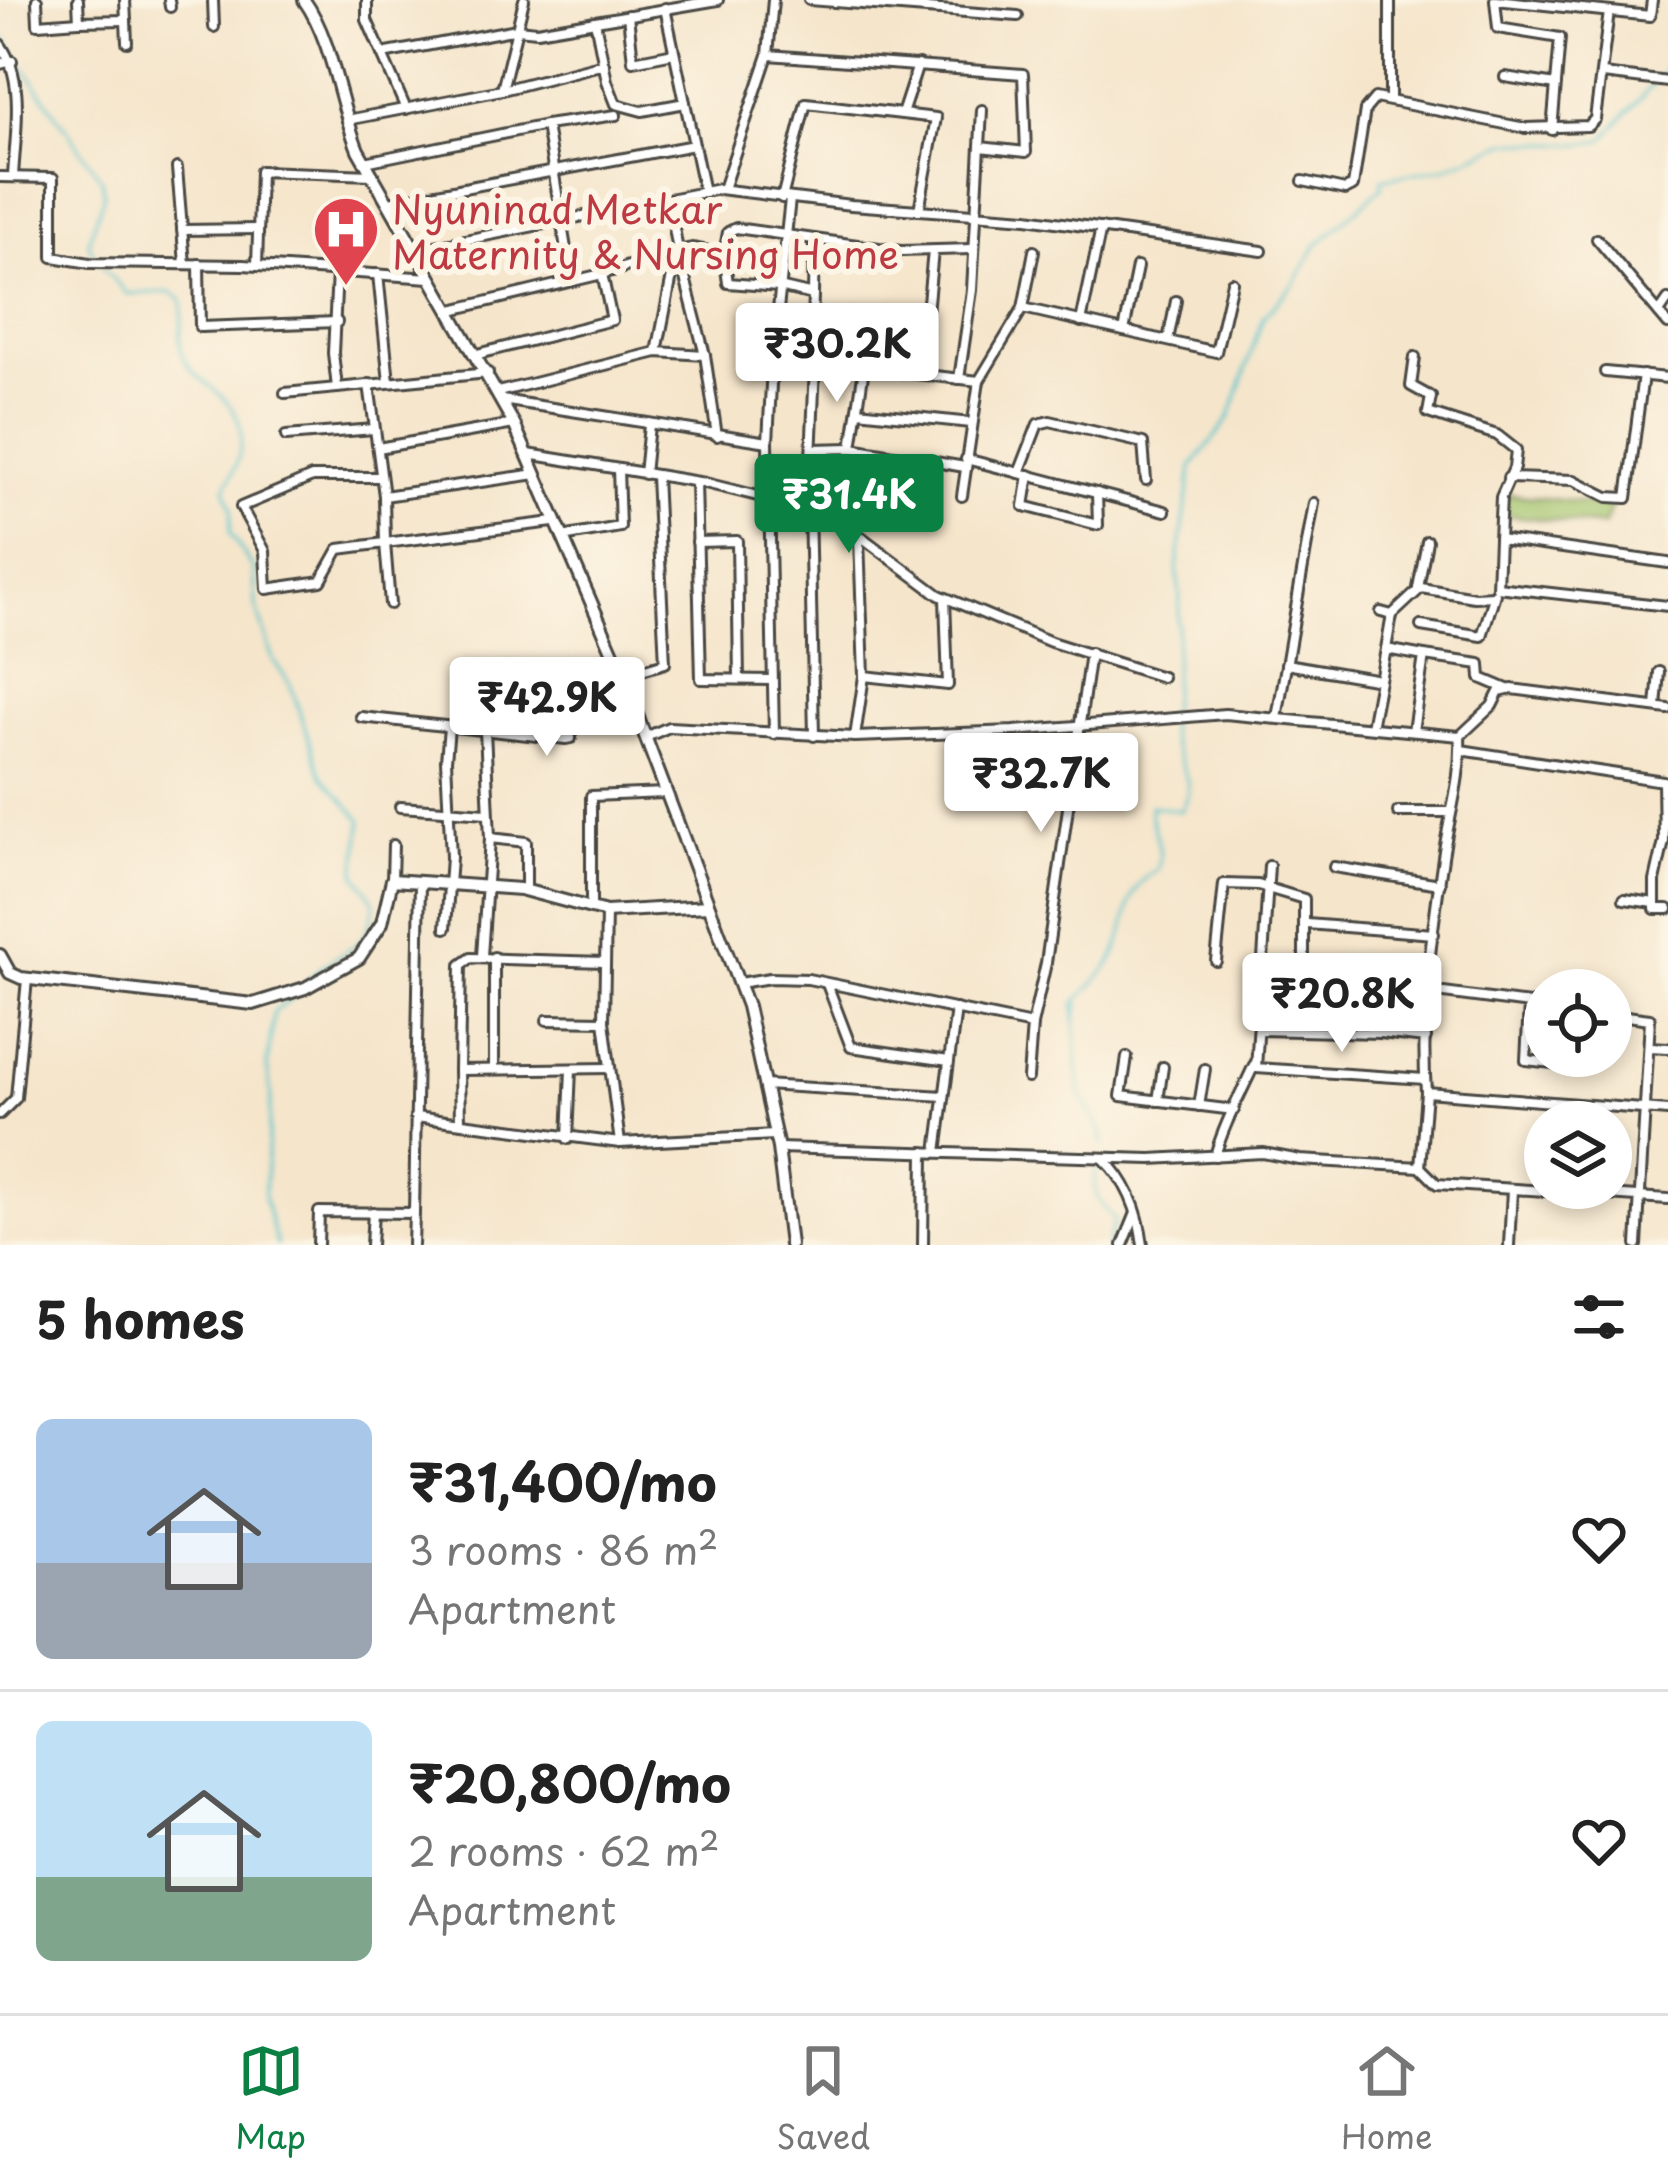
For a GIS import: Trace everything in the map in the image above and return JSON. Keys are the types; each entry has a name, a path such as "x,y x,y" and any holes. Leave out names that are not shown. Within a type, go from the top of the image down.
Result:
{"main road":[{"path":"304,0 313,13 346,120 365,162 500,396 622,676 747,1006 776,1135 790,1245"},
{"path":"0,956 10,974 27,979 253,1004 350,965 372,943 382,923 392,880 526,890 606,912 709,906"}],"street":[{"path":"37,0 38,24 125,20"},
{"path":"78,0 79,21"},
{"path":"124,0 127,42"},
{"path":"213,0 214,27"},
{"path":"368,0 367,20 406,109"},
{"path":"502,90 524,0"},
{"path":"382,54 718,0"},
{"path":"723,190 767,55 773,0"},
{"path":"809,0 1018,16"},
{"path":"1390,0 1390,100"},
{"path":"1552,130 1560,38 1498,28 1496,0 1650,16 1652,0"},
{"path":"665,8 704,192"},
{"path":"1303,181 1345,190 1353,186 1365,110 1372,99 1552,130 1593,123 1609,12"},
{"path":"628,15 633,61 674,53"},
{"path":"595,21 616,104 642,112 685,103"},
{"path":"0,44 12,61 14,177"},
{"path":"767,55 1023,74 1026,152 980,147"},
{"path":"0,64 12,61"},
{"path":"346,120 502,90 604,64"},
{"path":"902,115 919,65"},
{"path":"1603,74 1662,80"},
{"path":"1505,77 1556,85"},
{"path":"774,734 768,497 772,365 786,198 806,104 936,118 919,210"},
{"path":"959,379 972,290 982,110"},
{"path":"365,162 616,115"},
{"path":"546,125 571,280"},
{"path":"389,202 694,145"},
{"path":"177,168 184,264"},
{"path":"257,266 260,171 373,175"},
{"path":"0,177 53,178 52,257 90,263 257,266 431,278"},
{"path":"416,250 723,190 1101,228 1262,251"},
{"path":"669,199 705,355 717,436"},
{"path":"813,295 728,283 724,254 728,232 736,228 786,233 901,251 972,249"},
{"path":"1081,322 1101,228"},
{"path":"182,230 257,229"},
{"path":"814,239 809,506 814,736"},
{"path":"1597,239 1668,324"},
{"path":"452,310 692,248 724,254"},
{"path":"921,375 933,250"},
{"path":"962,496 979,381 1023,308 1034,251"},
{"path":"199,264 200,327 337,322"},
{"path":"657,352 672,276 681,265"},
{"path":"1124,332 1136,267"},
{"path":"337,272 333,353 337,388"},
{"path":"378,274 389,382"},
{"path":"478,354 612,320 602,274"},
{"path":"1023,308 1216,352 1232,282"},
{"path":"1658,313 1668,300"},
{"path":"1168,340 1176,301"},
{"path":"812,316 925,327"},
{"path":"500,396 657,352 705,355"},
{"path":"1415,356 1411,386 1431,397 1428,413 1508,442 1516,450 1501,496 1495,592 1482,636 1421,626"},
{"path":"772,365 864,368 979,381"},
{"path":"852,448 864,368"},
{"path":"1605,372 1668,378"},
{"path":"285,393 488,373"},
{"path":"1508,478 1574,480 1609,497 1627,498 1642,375"},
{"path":"369,384 384,496 390,604"},
{"path":"500,396 769,442"},
{"path":"858,411 971,423"},
{"path":"1097,493 1098,526 1024,506 1024,474 1038,424 1050,421 1143,443 1146,481"},
{"path":"377,448 514,424"},
{"path":"644,474 649,425"},
{"path":"286,436 374,429"},
{"path":"812,448 852,448 966,463 1165,511"},
{"path":"527,454 809,506 831,514 945,598 1051,642 1162,677"},
{"path":"560,537 620,527 618,470"},
{"path":"384,496 536,474"},
{"path":"622,676 664,663 656,476"},
{"path":"380,477 312,477 241,507 265,551 267,589 321,581 339,549 554,522"},
{"path":"696,482 701,679 773,680"},
{"path":"1277,718 1314,503"},
{"path":"855,737 864,676 860,537"},
{"path":"1499,539 1668,563"},
{"path":"698,542 737,541 739,679"},
{"path":"1371,727 1392,615 1417,589 1427,541"},
{"path":"1417,589 1668,606"},
{"path":"864,676 948,685 945,598"},
{"path":"1381,612 1392,615"},
{"path":"1386,649 1480,664 1481,678 1509,690 1668,709"},
{"path":"1028,1078 1032,1024 1046,963 1090,653"},
{"path":"1413,731 1424,656"},
{"path":"1286,664 1380,680"},
{"path":"1656,707 1659,672"},
{"path":"1420,1166 1429,985 1460,736 1492,706 1499,692 1509,690"},
{"path":"541,698 633,706"},
{"path":"361,717 571,738 565,702"},
{"path":"645,738 669,727 855,737 1157,722 1225,714 1460,736"},
{"path":"446,928 451,856 449,728"},
{"path":"482,956 490,838 485,730"},
{"path":"1460,750 1665,782 1664,841 1654,881 1654,909 1668,909"},
{"path":"591,908 591,796 665,793"},
{"path":"400,807 487,813"},
{"path":"1397,812 1451,812"},
{"path":"490,838 526,842 526,890"},
{"path":"392,880 393,845"},
{"path":"1215,1156 1222,1128 1255,1064 1269,866"},
{"path":"1334,867 1440,884"},
{"path":"413,1245 420,882"},
{"path":"1216,961 1224,884 1267,889 1304,899 1304,970 1383,976 1524,1003"},
{"path":"1624,899 1654,903"},
{"path":"606,912 604,1021 620,1142"},
{"path":"1307,924 1434,934"},
{"path":"460,1122 461,965 482,956 605,962"},
{"path":"494,957 494,1069"},
{"path":"1380,1033 1383,976"},
{"path":"739,983 770,978 827,982 1032,1024"},
{"path":"0,1114 16,1098 27,979"},
{"path":"827,982 851,1047 949,1061"},
{"path":"937,1152 956,1010"},
{"path":"1632,1017 1650,1019 1637,1245"},
{"path":"547,1021 604,1021"},
{"path":"1260,1030 1426,1038"},
{"path":"1649,1046 1668,1048"},
{"path":"1127,1057 1121,1096 1234,1110"},
{"path":"1255,1064 1256,1068 1425,1079"},
{"path":"1158,1101 1163,1067"},
{"path":"459,1070 609,1068"},
{"path":"568,1139 571,1069"},
{"path":"1198,1106 1205,1069"},
{"path":"764,1085 944,1096"},
{"path":"1426,1092 1668,1111"},
{"path":"415,1117 620,1142 776,1135"},
{"path":"778,1148 1103,1157 1263,1153 1300,1160 1420,1166 1437,1184 1668,1199"},
{"path":"923,1245 924,1152"},
{"path":"1103,1157 1122,1176 1143,1245"},
{"path":"1508,1245 1512,1190"},
{"path":"1123,1245 1136,1211"},
{"path":"318,1245 319,1212 414,1213"},
{"path":"371,1245 373,1212"}],"green space":[{"path":"1507,494 1612,506 1603,526 1503,515"}],"waterway":[{"path":"0,33 102,180 104,195 88,242 96,259"},
{"path":"1103,1144 1101,1131 1080,1094 1074,1004 1112,961 1137,887 1158,870 1151,806 1181,811 1187,799 1186,778 1169,726 1180,598 1177,568 1192,467 1230,417 1263,317 1294,284 1316,246 1382,187 1381,179 1444,168 1509,142 1602,141 1668,67"},
{"path":"102,267 127,294 171,292 182,300 183,357 232,409 241,431 236,466 225,488 232,509 230,533 254,570 256,606 273,660 290,684 322,776 362,820 356,873 375,902 371,921 357,944 305,984"},
{"path":"277,1245 264,1198 271,1094 267,1066 274,1012 299,992"},
{"path":"1076,1019 1079,1000"},
{"path":"1098,1168 1097,1196 1115,1220 1107,1245"}],"place":[{"name":"Nyuninad Metkar Maternity & Nursing Home","path":"346,288"}]}
